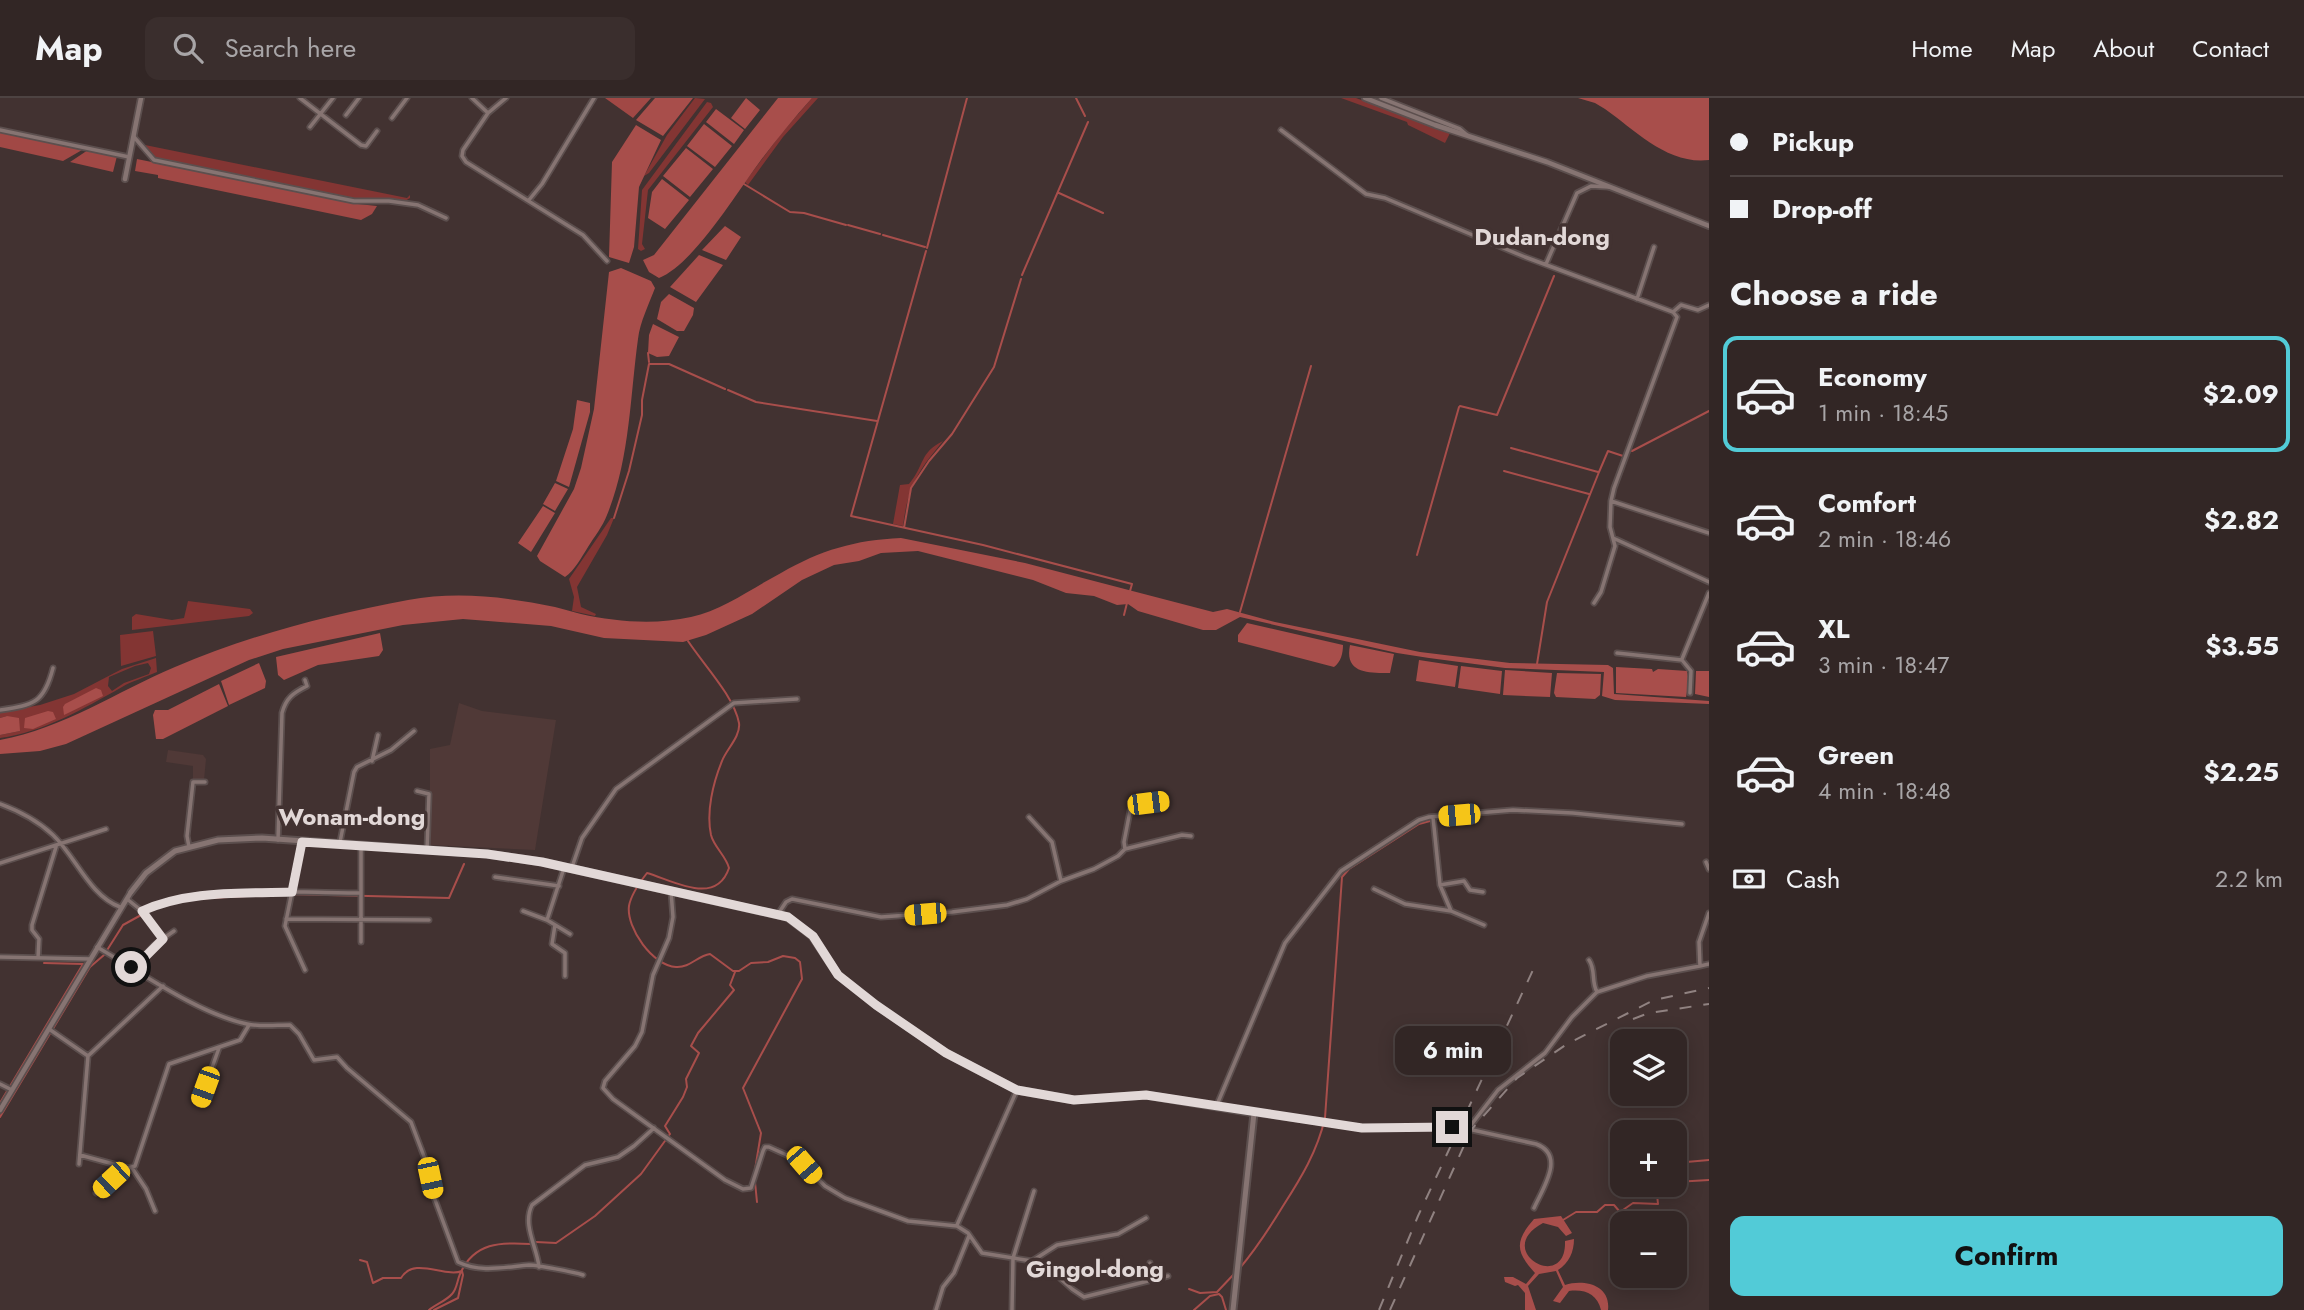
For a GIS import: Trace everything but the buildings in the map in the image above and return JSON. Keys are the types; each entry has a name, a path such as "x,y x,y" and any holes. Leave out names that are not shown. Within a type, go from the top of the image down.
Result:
{"main road":[{"path":"131,892 159,861 189,847 218,840 278,840 487,854 568,866 788,917 813,936 838,975 876,1005 946,1053 1017,1090 1074,1100 1146,1095 1254,1113 1233,1310"}],"street":[{"path":"124,179 141,98"},
{"path":"300,98 362,145 366,146 377,131"},
{"path":"310,127 333,98"},
{"path":"346,115 359,98"},
{"path":"392,118 406,98"},
{"path":"472,98 488,113"},
{"path":"506,98 488,113 463,150 462,156 466,162 583,235 607,261"},
{"path":"529,200 542,184 594,98"},
{"path":"1365,98 1528,155 1709,226"},
{"path":"1381,98 1460,129 1469,136"},
{"path":"0,130 129,157"},
{"path":"1281,130 1366,194 1385,198 1545,264 1673,312 1677,317 1611,501 1610,527 1615,546 1601,592 1594,603"},
{"path":"133,136 154,160 354,201 389,201 418,205 446,218"},
{"path":"1545,264 1577,193 1591,186 1611,187"},
{"path":"1637,299 1654,247"},
{"path":"1673,312 1681,305 1698,310 1709,305"},
{"path":"1611,501 1709,533"},
{"path":"1613,538 1709,582"},
{"path":"1682,660 1709,593"},
{"path":"1617,653 1682,660 1689,665 1691,671 1690,693"},
{"path":"0,710 27,706 42,697 53,668"},
{"path":"278,840 282,713 290,695 307,686 305,680"},
{"path":"547,920 559,886 582,838 616,789 734,702 797,699"},
{"path":"340,845 352,776 357,767 391,750 414,731"},
{"path":"372,761 378,735"},
{"path":"189,847 187,835 193,782 205,782"},
{"path":"417,791 429,794 427,850"},
{"path":"1125,849 1131,806 1164,801"},
{"path":"0,804 34,821 101,895 120,907"},
{"path":"1216,1107 1285,943 1342,871 1419,820 1513,810 1682,824"},
{"path":"1030,817 1052,842 1061,881"},
{"path":"1433,817 1440,885 1451,911"},
{"path":"0,863 106,829"},
{"path":"778,914 786,902 792,900 881,917 1007,905 1027,899 1061,881 1094,869 1125,849 1182,835 1191,836"},
{"path":"302,842 285,926 305,970"},
{"path":"38,958 39,939 32,930 32,925 58,845"},
{"path":"360,942 361,846"},
{"path":"1706,862 1709,869"},
{"path":"495,877 559,886"},
{"path":"1440,885 1464,881 1470,890 1483,892"},
{"path":"1374,889 1405,904 1451,911 1484,925"},
{"path":"671,891 673,918 669,938 653,975 642,1032 635,1046 605,1081 603,1088 613,1099 725,1180 743,1189 751,1188 763,1151 765,1147 769,1147 800,1161 825,1186 845,1198 908,1221 957,1226 982,1253 1032,1261 1053,1272 1084,1297 1168,1276"},
{"path":"0,1110 131,892"},
{"path":"142,911 160,903 202,895 361,893"},
{"path":"127,898 142,911 163,939"},
{"path":"523,911 547,920 570,934"},
{"path":"1700,966 1699,942 1709,913"},
{"path":"286,919 429,920"},
{"path":"555,925 552,944 565,953 565,976"},
{"path":"134,968 174,931"},
{"path":"97,947 229,1019 250,1024 290,1025 299,1034 314,1060 337,1057 411,1122 458,1262 477,1267 539,1267 583,1275"},
{"path":"0,957 90,958"},
{"path":"1589,960 1597,992"},
{"path":"1468,1129 1498,1090 1545,1053 1572,1017 1597,992 1647,976 1709,964"},
{"path":"79,1164 88,1056 163,985"},
{"path":"132,1167 137,1161 169,1064 240,1040 250,1024"},
{"path":"49,1029 88,1056"},
{"path":"199,1104 219,1048"},
{"path":"0,1084 12,1090"},
{"path":"957,1226 1017,1090"},
{"path":"1254,1113 1362,1128 1452,1127 1545,1147 1552,1166 1534,1208"},
{"path":"539,1267 531,1238 529,1213 532,1205 571,1174 595,1161 618,1157 654,1128"},
{"path":"79,1154 119,1166 132,1167 155,1210"},
{"path":"96,1193 111,1180 119,1166"},
{"path":"1012,1310 1013,1258 1034,1191"},
{"path":"1032,1261 1057,1245 1118,1234 1139,1224 1146,1217"},
{"path":"936,1310 943,1287 954,1273 969,1236"},
{"path":"1150,1263 1152,1279"}],"shaded area":[{"path":"605,98 651,98 633,118"},
{"path":"655,98 693,98 663,136 636,120"},
{"path":"695,98 705,99 644,176 667,135"},
{"path":"746,98 760,110 745,129 731,118"},
{"path":"778,98 812,98 773,144 714,226 686,258 659,278 649,272 643,260 654,255"},
{"path":"812,98 818,98 783,137 748,185 745,182"},
{"path":"1341,98 1356,98 1450,133 1445,143 1408,125 1407,122"},
{"path":"1578,98 1709,98 1709,160 1694,160 1666,152 1605,109"},
{"path":"707,102 713,107 648,190 642,244 645,249 641,251 638,249 642,190"},
{"path":"716,109 744,130 734,144 706,122"},
{"path":"704,124 732,146 715,167 687,146"},
{"path":"636,125 661,140 639,187 634,247 629,263 609,257 612,162"},
{"path":"0,132 82,150 63,161 0,147"},
{"path":"145,145 407,198 410,195 410,198 405,201 354,198 154,158"},
{"path":"686,148 713,169 690,197 663,176"},
{"path":"88,150 117,156 113,172 70,162"},
{"path":"137,159 377,206 372,214 361,220 158,178 158,175 135,171"},
{"path":"662,179 689,200 665,229 648,218 652,192"},
{"path":"725,226 741,237 726,260 702,250"},
{"path":"699,255 723,265 696,302 670,287"},
{"path":"621,268 651,281 655,288 639,333 625,450 615,494 601,527 578,563 565,577 540,561 537,556 574,489 581,468 594,409 609,272"},
{"path":"669,294 694,308 684,331 677,331 657,319 661,302"},
{"path":"653,324 679,337 669,356 657,357 648,353"},
{"path":"577,400 590,403 590,412 569,487 556,481 573,429"},
{"path":"943,441 927,461 911,489 903,526 893,524 900,485 909,484 926,455"},
{"path":"555,483 568,489 555,511 543,504"},
{"path":"543,506 555,513 531,552 518,543"},
{"path":"611,518 614,518 607,535 577,587 581,607 596,614 595,616 572,611 574,597 569,579"},
{"path":"901,538 1025,563 1213,612 1227,609 1275,622 1420,652 1510,663 1608,665 1613,668 1614,694 1709,701 1709,704 1615,700 1602,696 1604,672 1505,668 1429,658 1240,617 1216,630 1203,630 1138,611 1128,604 1117,605 1094,596 1066,593 1033,580 918,551 881,553 859,561 834,565 802,580 752,614 706,635 683,642 604,638 551,626 463,619 403,625 283,649 249,660 66,744 40,751 0,754 0,740 68,718 203,656 319,619 426,597 482,596 519,600 622,621 678,619 714,609 824,552 868,541"},
{"path":"188,601 250,609 253,613 249,616 132,630 132,617 136,614 172,620 184,618"},
{"path":"1247,623 1343,645 1341,657 1334,667 1238,642 1238,635"},
{"path":"153,631 156,656 121,666 120,635"},
{"path":"380,633 383,650 379,656 318,665 284,680 278,675 276,657"},
{"path":"1350,645 1394,654 1390,673 1367,672 1354,667 1349,655"},
{"path":"156,658 157,672 48,725 0,738 0,735 20,731 7,716 0,718 0,712 40,705 74,694 122,669","holes":["148,663 151,668 149,674 124,683 112,691 108,686 109,677 135,666"]},
{"path":"1419,660 1458,666 1455,687 1416,681"},
{"path":"259,663 266,681 265,688 229,705 221,681"},
{"path":"1461,666 1502,671 1500,694 1458,688"},
{"path":"1616,667 1652,669 1653,672 1658,669 1687,671 1689,682 1686,697 1616,693"},
{"path":"1505,670 1552,673 1550,697 1503,695"},
{"path":"1696,671 1709,671 1709,697 1695,694"},
{"path":"1557,673 1601,674 1600,695 1595,699 1556,697 1554,693"},
{"path":"219,684 228,706 163,739 156,739 153,715 155,710 168,710"},
{"path":"96,688 101,690 103,696 64,715 65,704"},
{"path":"459,703 482,711 556,720 535,850 430,845 430,749 450,745"},
{"path":"53,712 56,719 33,729 24,728 25,718"},
{"path":"0,718 19,718 20,731 0,735"},
{"path":"168,750 203,755 206,759 204,780 193,779 193,766 166,762"},
{"path":"1561,1216 1572,1233 1566,1236 1558,1227 1543,1223 1529,1234 1525,1245 1528,1255 1545,1266 1555,1264 1562,1257 1565,1241 1574,1239 1570,1257 1558,1270 1565,1285 1580,1283 1595,1286 1605,1295 1608,1310 1601,1310 1593,1296 1580,1291 1569,1291 1560,1303 1553,1301 1563,1287 1556,1271 1539,1274 1528,1286 1536,1310 1525,1310 1525,1293 1518,1285 1505,1282 1504,1277 1513,1277 1526,1284 1535,1273 1524,1259 1520,1247 1523,1234 1534,1219"}],"waterway":[{"path":"927,248 967,98"},
{"path":"1076,98 1085,116"},
{"path":"1022,275 1088,122"},
{"path":"744,184 790,212 804,213 846,225"},
{"path":"1059,193 1103,213"},
{"path":"848,225 880,234"},
{"path":"883,235 925,247"},
{"path":"926,251 851,516 983,545 1132,584 1130,591"},
{"path":"1460,406 1497,415 1554,276"},
{"path":"904,528 911,488 952,434 994,367 1021,279"},
{"path":"648,353 649,362"},
{"path":"614,518 629,471 642,415 649,364 669,364 725,389"},
{"path":"1240,612 1311,366"},
{"path":"728,390 756,402 877,421"},
{"path":"1417,555 1459,407"},
{"path":"1632,451 1709,411"},
{"path":"1511,448 1598,472"},
{"path":"1537,664 1547,602 1599,472 1608,451 1623,456"},
{"path":"1504,471 1589,494"},
{"path":"1124,615 1127,603"},
{"path":"688,641 725,691 739,723 738,733 719,770 710,807 711,835 729,868 723,880 704,889 681,885 647,873 632,897 629,915 636,935 650,953 667,965 685,966 710,954 733,971 739,971 751,963 768,962 783,956 795,958 800,962 802,979 743,1088 761,1133 754,1176"},
{"path":"1239,1269 1267,1231 1302,1175 1318,1142 1325,1118 1342,877 1349,869 1419,824 1430,821"},
{"path":"191,899 287,894 449,898 464,864"},
{"path":"0,1117 90,967 104,955 123,925 152,909"},
{"path":"0,1103 83,964 44,963"},
{"path":"536,1242 556,1243 595,1216 641,1174 670,1134 665,1126 683,1097 687,1087 686,1079 699,1053 691,1046 698,1033 734,990 730,985 735,972"},
{"path":"1687,1162 1709,1160"},
{"path":"1687,1181 1709,1180"},
{"path":"755,1182 757,1202"},
{"path":"1563,1220 1576,1212 1597,1212 1605,1205 1614,1205 1620,1212 1633,1203 1658,1204 1657,1197"},
{"path":"429,1310 452,1294 466,1263 481,1250 499,1244 530,1244"},
{"path":"360,1260 367,1262 373,1283 383,1278 401,1278 414,1269 462,1271 458,1298 434,1310"},
{"path":"1189,1289 1200,1293 1217,1292 1235,1273"},
{"path":"1194,1310 1210,1296 1219,1294 1226,1310"}],"railway":[{"path":"1379,1310 1418,1216 1533,970"},
{"path":"1390,1310 1471,1130 1517,1078 1567,1044 1654,1000 1709,988"},
{"path":"1633,1019 1649,1013 1709,1004"}],"district":[{"name":"Dudan-dong","path":"1542,236"},
{"name":"Wonam-dong","path":"352,816"},
{"name":"Gingol-dong","path":"1095,1268"}],"route":[{"path":"131,967 134,968 154,945 163,939 142,911 160,903 202,895 292,892 302,842 487,854 585,870 788,917 813,936 838,975 876,1005 946,1053 999,1082 1026,1093 1074,1100 1146,1095 1362,1128 1452,1127"}]}
